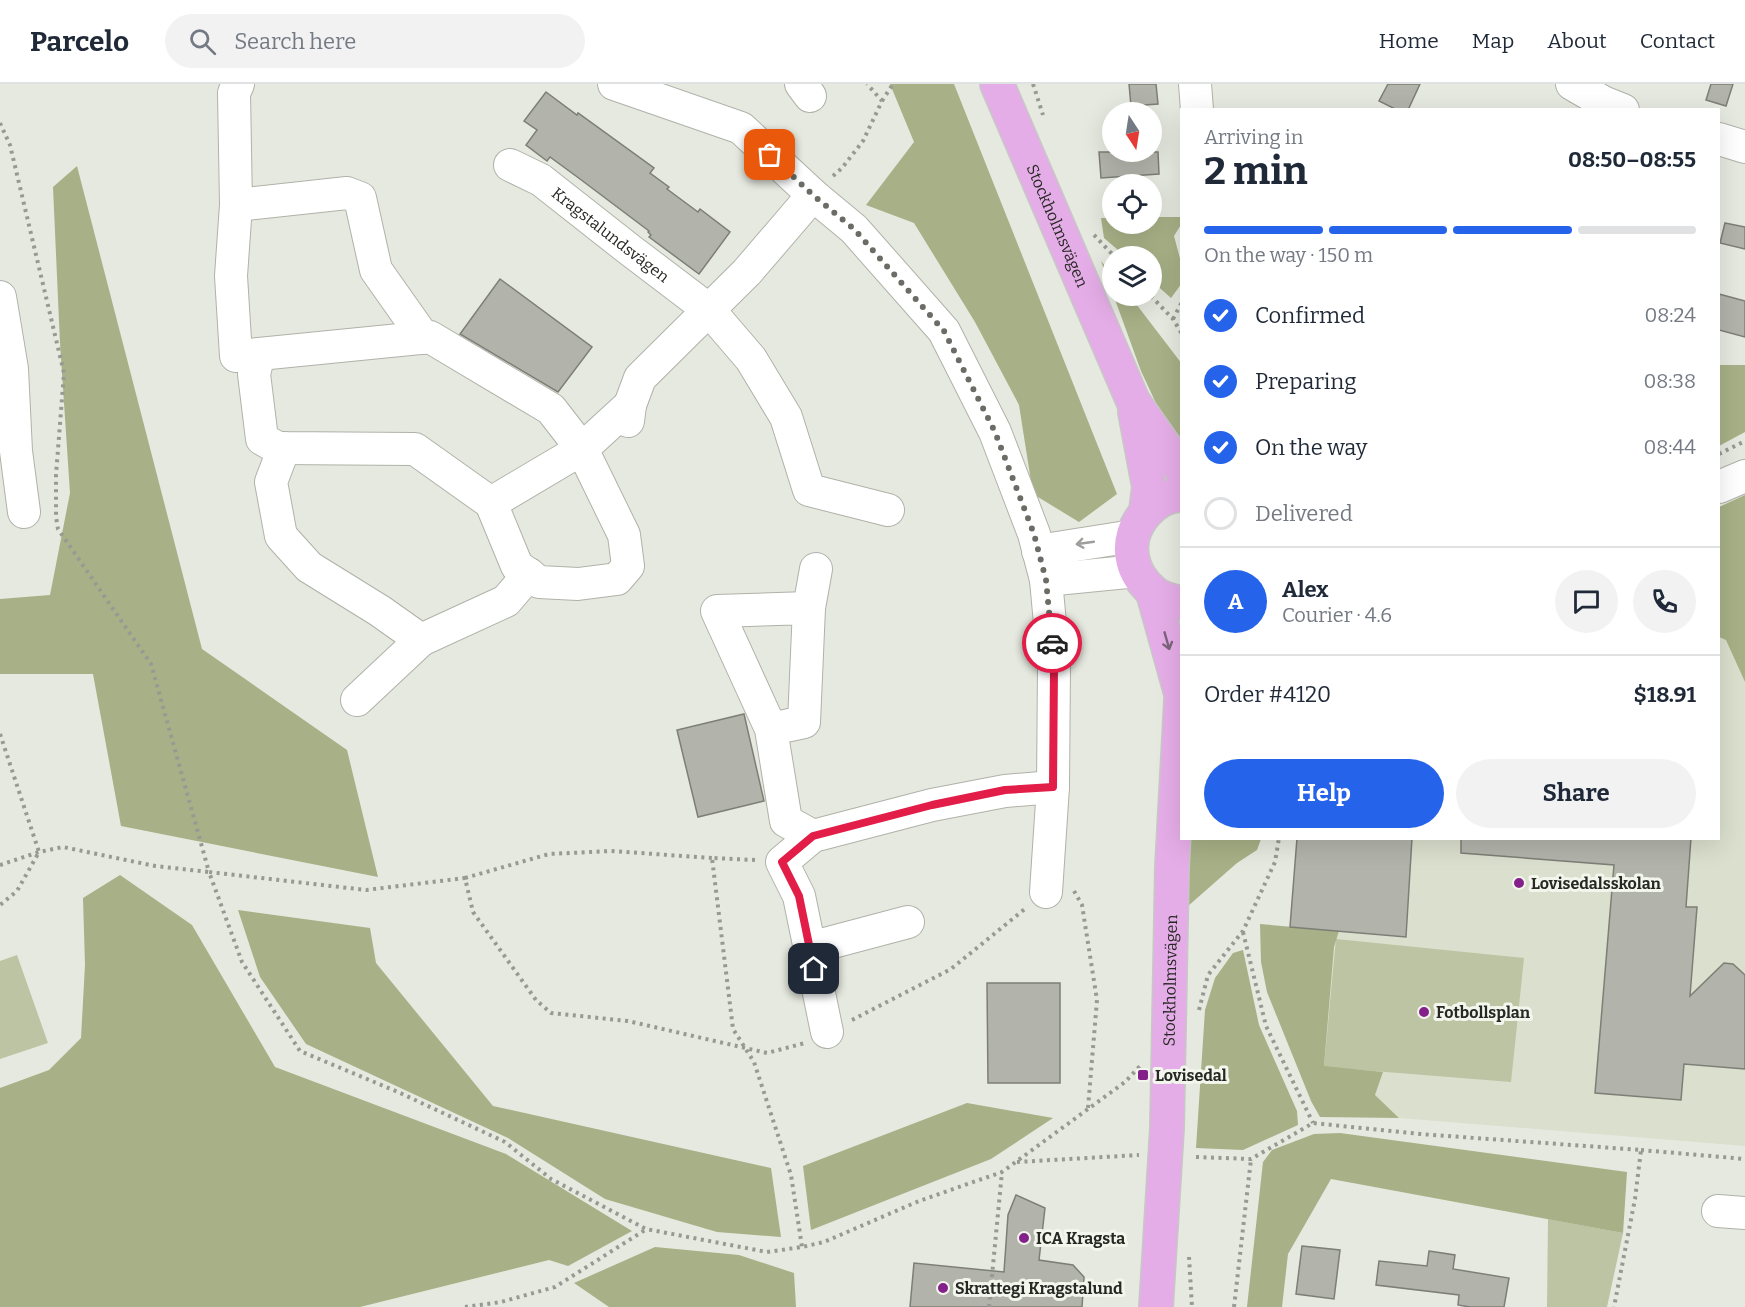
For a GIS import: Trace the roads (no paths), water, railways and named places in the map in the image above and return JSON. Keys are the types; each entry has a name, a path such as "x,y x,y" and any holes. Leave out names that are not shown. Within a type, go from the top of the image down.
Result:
{"main road":[{"name":"Stockholmsvägen","path":"997,84 1133,401 1180,468"},
{"name":"Stockholmsvägen","path":"1133,401 1149,488 1131,554 1157,589 1180,682"},
{"path":"1139,524 1160,501 1180,495"},
{"name":"Stockholmsvägen","path":"1156,1307 1167,1128 1172,867 1180,706"}],"street":[{"path":"238,84 234,93 236,205 231,276 236,356 430,338 551,409 582,449 624,535 628,566 617,579 578,584 539,582 517,566 491,503 415,449 278,448 262,439 254,374 259,354"},
{"path":"614,84 741,128 813,195 854,229 944,331 995,432 1034,534 1046,580 1054,667 1053,787 1046,892"},
{"path":"1195,84 1197,108"},
{"path":"1720,139 1745,147"},
{"name":"Kragstalundsvägen","path":"510,165 541,180 709,310 751,359 786,417 809,490 888,510"},
{"path":"236,205 347,193 360,198 376,270 424,338"},
{"path":"491,503 582,449 629,413 640,378 747,272 813,195"},
{"path":"0,297 12,369 16,451 24,512"},
{"path":"284,448 271,482 281,536 309,567 380,611 421,640"},
{"path":"1720,487 1745,476"},
{"path":"1038,550 1139,524"},
{"path":"771,729 804,722 809,608 816,569"},
{"path":"357,700 421,640 506,601 529,574"},
{"path":"1046,580 1157,589"},
{"path":"809,608 717,611 771,729 786,821 813,836"},
{"path":"827,1032 799,896 782,862 813,836 932,805 1005,790 1053,787"},
{"path":"810,948 908,922"}],"place":[{"name":"Lovisedalsskolan","path":"1519,883"},
{"name":"Fotbollsplan","path":"1424,1012"},
{"name":"Lovisedal","path":"1143,1075"},
{"name":"ICA Kragsta","path":"1024,1238"},
{"name":"Skrattegi Kragstalund","path":"943,1288"}]}
